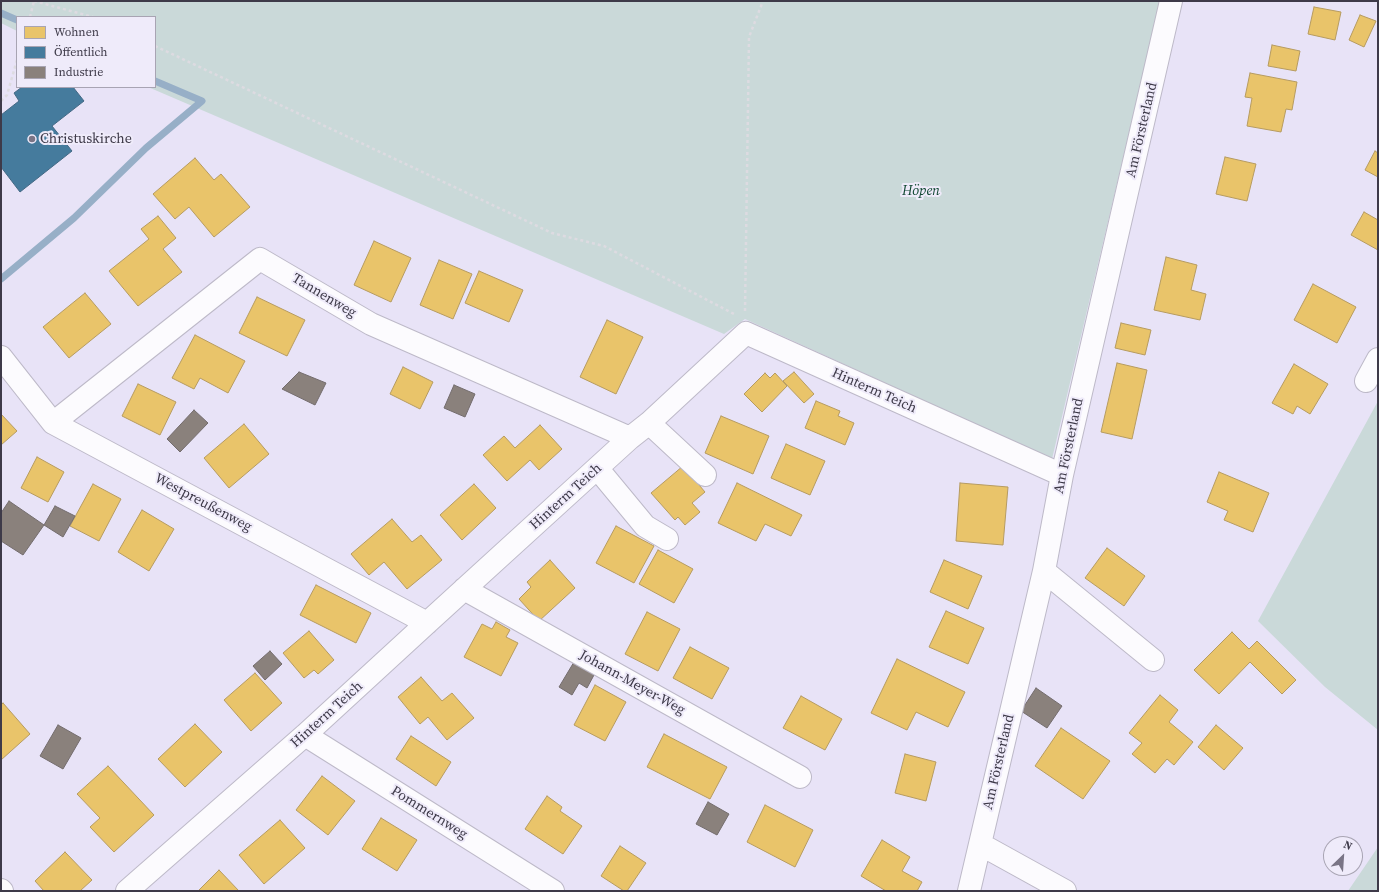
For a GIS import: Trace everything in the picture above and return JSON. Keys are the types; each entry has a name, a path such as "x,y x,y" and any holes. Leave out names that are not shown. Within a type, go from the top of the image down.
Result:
{"street":[{"name":"Am Försterland","path":"968,891 1044,572 1062,475 1171,1"},
{"name":"Tannenweg","path":"53,422 260,259 371,324 630,438"},
{"name":"Hinterm Teich","path":"127,891 305,735 630,438 649,423 746,326 1062,475"},
{"name":"Westpreußenweg","path":"1,357 53,422 427,623"},
{"path":"1366,381 1378,359"},
{"path":"649,423 705,474"},
{"path":"597,468 645,526 667,539"},
{"path":"1044,572 1153,660"},
{"name":"Johann-Meyer-Weg","path":"464,590 800,777"},
{"name":"Pommernweg","path":"305,735 553,891"},
{"path":"980,844 1065,891"}],"path":[{"path":"30,16 34,1 90,16"},
{"path":"156,46 552,233 604,246 746,326 749,37 763,1"},
{"path":"1,101 7,95 16,64"}],"green space":[{"name":"Höpen","path":"1,1 1160,1 1052,459 745,319 724,334 150,88 156,88 156,16 16,16 16,30 1,23"},
{"path":"1378,401 1378,730 1325,687 1258,621"},
{"path":"1378,847 1378,891 1348,891 1358,876 1363,876 1363,869"}],"building: Wohnen":[{"path":"1314,7 1341,12 1335,40 1308,34"},
{"path":"1360,15 1376,21 1364,47 1349,40"},
{"path":"1272,45 1300,51 1296,71 1268,66"},
{"path":"1250,73 1297,82 1292,110 1286,109 1281,132 1247,126 1252,98 1245,97"},
{"path":"1375,151 1378,153 1378,177 1365,170"},
{"path":"1225,157 1256,164 1247,201 1216,194"},
{"path":"195,158 214,180 221,174 250,207 214,237 189,207 175,219 153,194"},
{"path":"1364,212 1378,220 1378,250 1351,235"},
{"path":"158,216 176,238 163,249 182,272 138,306 109,271 149,239 141,229"},
{"path":"374,241 411,258 391,302 354,285"},
{"path":"1166,257 1197,265 1191,290 1206,294 1200,320 1154,310"},
{"path":"439,260 472,274 453,319 420,305"},
{"path":"479,271 523,290 509,322 465,303"},
{"path":"1313,284 1356,307 1337,343 1294,320"},
{"path":"85,293 111,324 69,358 43,327"},
{"path":"257,297 305,320 287,356 239,333"},
{"path":"607,320 643,337 616,394 580,377"},
{"path":"1121,323 1151,330 1145,355 1115,348"},
{"path":"195,335 245,361 228,393 200,378 194,389 172,378"},
{"path":"1117,363 1147,370 1132,439 1101,432"},
{"path":"1294,364 1328,384 1310,414 1297,406 1293,414 1272,403"},
{"path":"403,367 433,382 420,409 390,394"},
{"path":"794,372 814,394 804,403 783,381"},
{"path":"765,373 770,378 775,373 787,386 762,412 744,394"},
{"path":"138,384 176,402 160,435 122,416"},
{"path":"816,401 840,411 838,416 854,423 845,445 805,428"},
{"path":"1,414 17,431 1,445"},
{"path":"721,416 769,436 753,474 705,453"},
{"path":"244,424 269,454 229,488 204,458"},
{"path":"540,425 562,449 539,470 530,460 507,481 483,455 504,436 515,448"},
{"path":"786,444 825,461 810,495 771,478"},
{"path":"37,457 64,472 48,502 21,488"},
{"path":"683,466 705,492 692,503 700,512 685,525 678,517 675,520 651,493"},
{"path":"1219,472 1269,493 1253,532 1224,520 1228,511 1207,502"},
{"path":"737,483 802,515 791,536 765,524 756,541 718,523"},
{"path":"960,483 1008,487 1003,545 956,541"},
{"path":"93,484 121,499 99,541 70,526"},
{"path":"474,484 496,508 462,540 440,515"},
{"path":"142,510 174,529 149,571 118,552"},
{"path":"392,519 412,542 421,535 442,560 407,589 384,562 369,575 351,554"},
{"path":"616,526 654,546 634,583 596,563"},
{"path":"1107,548 1145,576 1124,606 1085,578"},
{"path":"658,550 693,569 674,603 639,584"},
{"path":"550,560 575,588 539,621 519,599 531,587 527,582"},
{"path":"944,560 982,576 968,609 930,592"},
{"path":"316,585 371,613 356,643 300,615"},
{"path":"946,611 984,628 968,664 929,647"},
{"path":"647,612 680,629 658,671 625,654"},
{"path":"496,622 510,630 506,637 518,643 501,676 464,657 482,624 492,629"},
{"path":"309,631 334,660 318,674 314,670 304,678 283,653"},
{"path":"1232,632 1249,649 1257,641 1296,680 1282,694 1250,662 1219,694 1194,670"},
{"path":"690,647 729,668 712,699 673,678"},
{"path":"897,659 965,692 948,727 916,712 907,730 871,713"},
{"path":"255,673 282,703 251,731 224,700"},
{"path":"421,677 442,701 452,693 474,718 447,740 428,717 420,724 398,697"},
{"path":"595,685 626,702 605,741 574,725"},
{"path":"1160,695 1178,710 1169,722 1193,742 1174,765 1167,759 1155,773 1132,754 1142,743 1129,733"},
{"path":"801,696 842,719 825,750 783,728"},
{"path":"3,703 30,734 1,760 1,705"},
{"path":"195,724 222,752 185,787 158,759"},
{"path":"1216,725 1243,748 1224,770 1198,747"},
{"path":"1061,728 1110,761 1083,799 1035,766"},
{"path":"664,734 727,767 710,799 647,767"},
{"path":"411,736 451,762 436,786 396,759"},
{"path":"905,754 936,762 926,801 895,793"},
{"path":"108,766 154,815 114,852 90,827 100,818 77,794"},
{"path":"322,776 355,801 328,835 296,810"},
{"path":"547,796 562,807 560,811 582,826 563,854 525,829"},
{"path":"765,805 813,830 795,867 747,842"},
{"path":"381,818 417,840 397,871 362,849"},
{"path":"280,820 305,848 264,884 239,855"},
{"path":"882,840 910,857 902,871 922,882 917,891 886,891 861,876"},
{"path":"620,846 646,863 627,891 624,891 601,876"},
{"path":"65,852 92,880 80,891 44,891 35,881"},
{"path":"219,870 239,891 198,891"}],"building: Öffentlich":[{"name":"Christuskirche","path":"21,88 74,88 84,101 52,126 72,151 20,192 1,167 1,115 19,101 14,93"}],"building: Industrie":[{"path":"299,372 326,383 315,405 282,389"},
{"path":"454,385 475,394 465,417 444,408"},
{"path":"194,410 208,423 180,452 167,439"},
{"path":"9,501 44,525 23,555 1,541 1,513"},
{"path":"55,506 75,516 63,537 44,525"},
{"path":"270,651 282,664 265,680 253,666"},
{"path":"574,662 594,675 587,688 579,683 572,695 559,687"},
{"path":"1036,688 1062,706 1047,728 1021,711"},
{"path":"58,725 81,738 63,769 40,756"},
{"path":"708,802 729,814 717,835 696,824"}],"waterway":[{"path":"1,13 16,20"},
{"path":"1,279 74,218 146,148 202,101 156,81"}],"place":[{"name":"Christuskirche","path":"32,139"}]}
